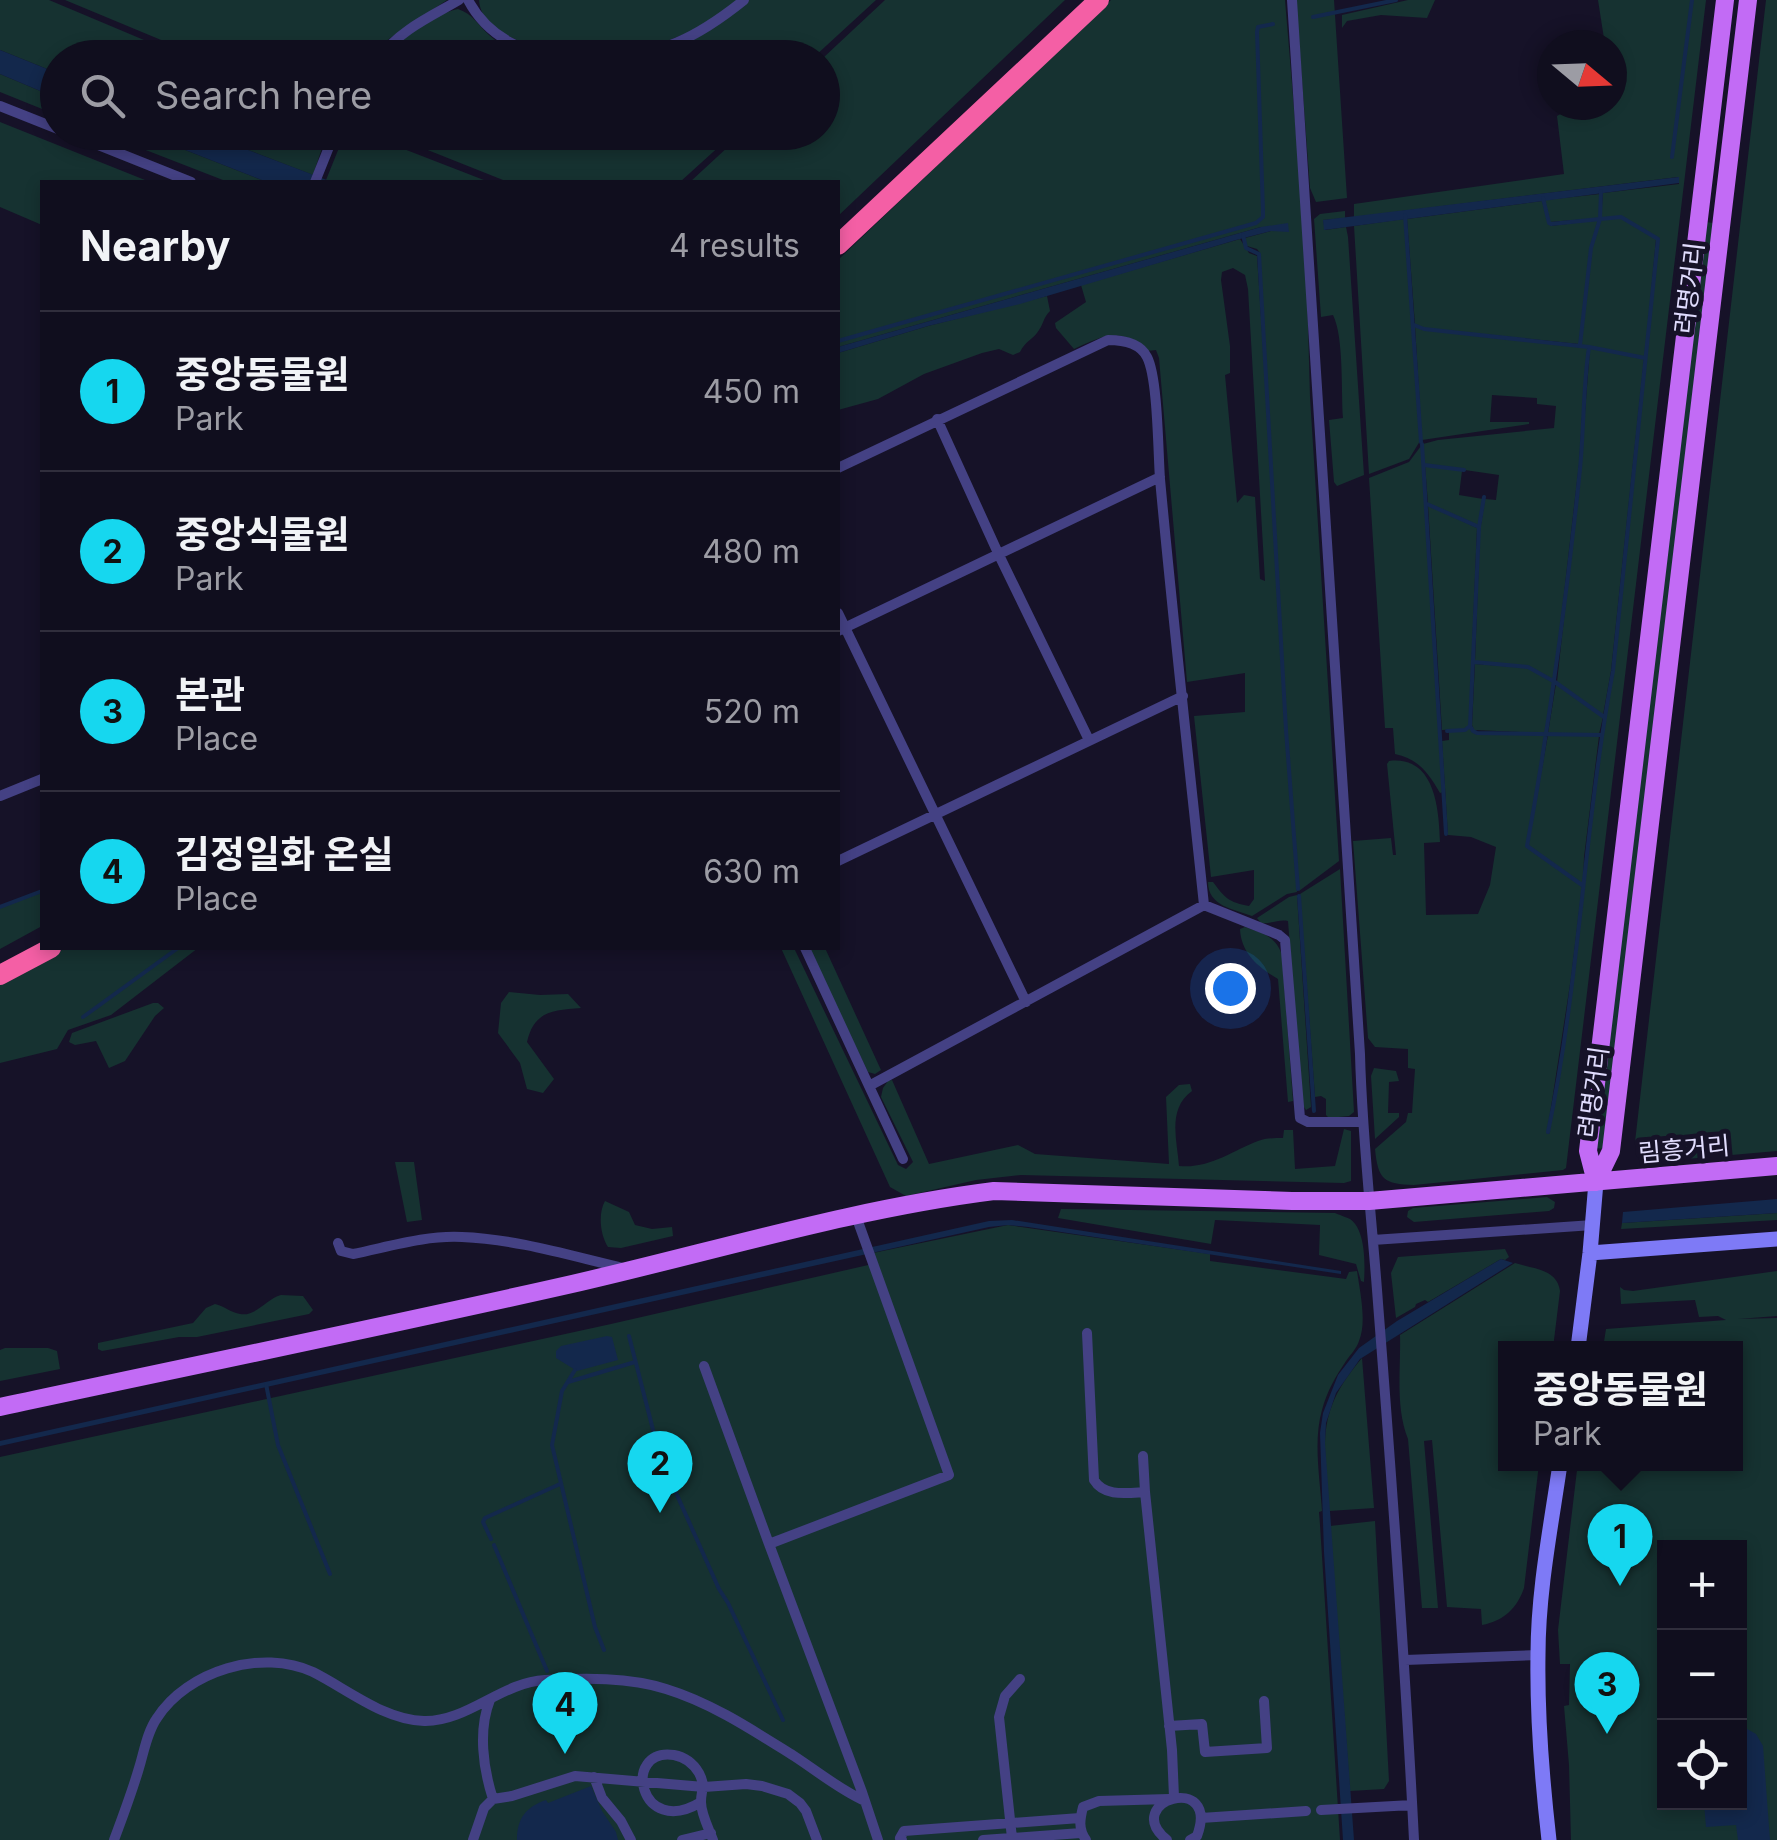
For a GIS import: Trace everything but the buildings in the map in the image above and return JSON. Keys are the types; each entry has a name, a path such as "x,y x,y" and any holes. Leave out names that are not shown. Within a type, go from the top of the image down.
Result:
{"highway":[{"path":"840,226 1081,0"},
{"path":"840,243 1098,0"},
{"path":"0,960 40,939"},
{"path":"0,974 47,950"}],"main road":[{"name":"려명거리","path":"1596,1182 1588,1151 1725,0"},
{"name":"려명거리","path":"1596,1182 1611,1151 1748,0"},
{"name":"림흥거리","path":"0,1407 948,1197 994,1191 1369,1200 1777,1166"}],"street":[{"path":"396,40 458,0"},
{"path":"468,0 478,19 504,40"},
{"path":"683,40 706,29 744,0"},
{"path":"1292,0 1362,1122 1405,1660 1414,1840"},
{"path":"0,106 40,122"},
{"path":"111,150 186,180"},
{"path":"316,180 328,150"},
{"path":"840,467 1108,340 1130,343 1147,356 1152,374 1204,905"},
{"path":"937,419 1089,740"},
{"path":"1026,1002 841,629 1160,477"},
{"path":"840,860 1182,696"},
{"path":"0,796 40,779"},
{"path":"1204,905 1285,940 1300,1118 1313,1122 1362,1122"},
{"path":"869,1086 1204,905"},
{"path":"806,950 903,1159"},
{"path":"1579,1341 1596,1182"},
{"path":"768,1544 950,1475 856,1216"},
{"path":"1373,1240 1592,1225"},
{"path":"338,1243 341,1251 353,1254 459,1236 629,1270"},
{"path":"1590,1254 1777,1238"},
{"path":"1087,1333 1094,1480 1103,1490 1145,1492"},
{"path":"704,1366 876,1840 901,1839 904,1831 1080,1818"},
{"path":"1144,1456 1172,1798"},
{"path":"1549,1840 1538,1655 1540,1607 1559,1471"},
{"path":"1405,1660 1538,1655"},
{"path":"114,1840 157,1716 182,1691 215,1673 253,1663 292,1664 378,1708 428,1721 448,1718 536,1680 606,1680 664,1688 718,1712 865,1801"},
{"path":"1012,1838 999,1717 1005,1696 1020,1678"},
{"path":"490,1700 484,1719 483,1746 493,1799"},
{"path":"1169,1726 1202,1724 1204,1752 1267,1748 1264,1701"},
{"path":"682,1840 712,1836 701,1802 704,1787 693,1764 672,1755 658,1757 646,1768 642,1780 648,1800 658,1808 680,1810 701,1802"},
{"path":"473,1840 484,1808 493,1799 576,1776 704,1787 746,1784 776,1789 806,1810 817,1840"},
{"path":"594,1777 607,1807 631,1840"},
{"path":"1166,1840 1159,1834 1155,1818 1160,1805 1172,1798"},
{"path":"983,1840 1083,1836 1080,1818 1084,1807 1100,1801 1172,1798 1188,1799 1194,1804 1201,1818 1195,1839"},
{"path":"1321,1810 1412,1805"},
{"path":"1201,1818 1306,1811"}],"green space":[{"path":"0,0 49,0 144,40 40,40 40,66 0,50"},
{"path":"65,0 447,0 387,40 161,40"},
{"path":"479,0 739,0 714,19 668,40 518,40 496,29"},
{"path":"749,0 876,0 832,40 690,40"},
{"path":"885,0 1065,0 840,214 840,180 692,180 725,150 840,150 840,42"},
{"path":"1111,0 1285,0 1306,253 1310,397 1339,861 1299,891 1291,796 1297,892 1252,916 1223,905 1209,890 1208,882 1213,882 1232,901 1249,906 1254,899 1254,870 1211,877 1194,716 1245,712 1245,673 1187,682 1159,358 1156,350 1147,351 1120,336 1103,337 1074,349 1055,323 1086,302 1081,285 1240,239 1249,253 1257,256 1279,591 1260,253 1247,246 1245,238 1289,231 1261,227 840,346 840,258","holes":["1233,268 1245,275 1265,581 1260,579 1255,497 1244,495 1237,503 1225,375 1230,373 1230,346 1222,272"]},
{"path":"1296,0 1334,0 1347,198 1316,202 1310,188"},
{"path":"1408,0 1435,0 1427,18 1381,15 1347,21 1342,28 1342,15"},
{"path":"1598,0 1706,0 1566,1168 1414,1185 1396,1183 1381,1174 1375,1149 1412,1113 1415,1069 1408,1068 1408,1049 1375,1047 1368,1038 1353,841 1391,838 1396,855 1387,764 1404,761 1416,766 1425,775 1436,800 1440,842 1424,843 1426,915 1478,914 1490,885 1496,847 1471,837 1448,835 1442,741 1449,740 1449,732 1470,727 1477,735 1546,735 1526,846 1582,886 1549,1134 1568,1019 1614,671 1659,239 1622,216 1601,218 1603,193 1679,184 1678,177 1354,217 1354,204 1564,174 1557,120 1627,120 1627,30 1603,30"},
{"path":"1766,0 1777,0 1777,1151 1652,1162 1641,1156 1635,1142"},
{"path":"458,9 496,40 401,40 438,16"},
{"path":"0,74 40,91 40,108 0,92"},
{"path":"0,122 40,138 40,150 70,150 145,180 40,180 40,224 0,207"},
{"path":"146,150 185,150 262,180 223,180"},
{"path":"248,150 321,150 313,175"},
{"path":"338,150 406,150 484,180 326,180"},
{"path":"428,150 715,150 682,180 503,180"},
{"path":"1600,194 1599,218 1550,222 1545,200"},
{"path":"1542,201 1551,226 1598,220 1579,344 1415,324 1407,219"},
{"path":"1345,211 1345,218 1323,220 1325,230 1346,227 1348,237 1364,475 1337,486 1329,420 1343,418 1340,350 1333,315 1321,317 1314,219 1320,214"},
{"path":"1621,218 1656,239 1645,357 1581,345 1592,249 1600,220"},
{"path":"1404,219 1420,441 1409,459 1369,474 1354,226"},
{"path":"1706,222 1713,223 1603,1149 1596,1148"},
{"path":"1047,296 1050,311 1020,352 1013,355 999,349 982,353 924,374 878,399 840,409 840,352"},
{"path":"1415,326 1588,348 1554,680 1529,666 1475,661 1480,531 1485,499 1496,500 1499,475 1424,464 1423,444 1554,428 1556,406 1537,404 1537,398 1492,395 1490,422 1529,424 1422,440"},
{"path":"1590,348 1644,359 1603,715 1557,682"},
{"path":"1421,446 1443,792 1440,793 1422,768 1395,754 1393,728 1385,728 1369,478 1409,462"},
{"path":"1425,466 1462,471 1459,495 1483,499 1478,525 1428,503"},
{"path":"1428,505 1477,528 1469,725 1465,729 1442,730"},
{"path":"1475,664 1528,668 1554,683 1546,733 1474,730"},
{"path":"1556,684 1603,717 1599,734 1548,733"},
{"path":"1548,735 1599,736 1583,884 1528,846"},
{"path":"1340,869 1354,1112 1329,1118 1326,1099 1315,1097 1300,894"},
{"path":"40,894 40,927 0,949 0,908"},
{"path":"1297,895 1311,1107 1306,1110 1302,1104 1288,921 1261,923 1257,918"},
{"path":"1245,927 1272,939 1282,955 1293,1101 1288,1102 1278,979 1247,952 1240,929"},
{"path":"62,950 195,950 111,1015 68,1030 57,1049 0,1063 0,981"},
{"path":"782,950 795,950 898,1165 906,1169 913,1162 881,1097 883,1088 892,1080 929,1164 1018,1145 1035,1154 1169,1164 1166,1097 1179,1085 1190,1084 1192,1091 1176,1116 1179,1166 1210,1162 1261,1140 1283,1138 1284,1130 1293,1130 1295,1169 1335,1166 1344,1129 1351,1131 1351,1181 1344,1183 1021,1175 976,1180 906,1196 890,1187"},
{"path":"809,950 826,950 881,1070 875,1074 868,1072"},
{"path":"509,992 568,994 581,1008 546,1014 530,1032 527,1042 554,1079 543,1093 527,1089 520,1063 498,1033 501,1003"},
{"path":"153,1003 164,1008 125,1061 109,1068 96,1041 75,1045 69,1042 72,1033"},
{"path":"1374,1068 1396,1071 1399,1081 1389,1082 1388,1113 1399,1113 1399,1117 1375,1139 1371,1076"},
{"path":"395,1162 414,1162 422,1220 407,1222"},
{"path":"1547,1197 1555,1202 1549,1211 1414,1222 1407,1217 1413,1208"},
{"path":"605,1201 629,1212 635,1225 652,1229 672,1227 673,1236 621,1248 608,1247 601,1224"},
{"path":"1061,1209 1335,1213 1350,1219 1359,1231 1364,1282 1356,1264 1319,1255 1320,1225 1215,1220 1211,1244 1058,1218"},
{"path":"1777,1213 1777,1220 1621,1229 1622,1223"},
{"path":"1008,1225 1210,1254 1210,1261 1346,1279 1349,1272 1357,1271 1361,1333 1326,1396 1318,1447 1340,1840 0,1840 0,1457 877,1263 873,1253"},
{"path":"1505,1249 1509,1257 1505,1260 1396,1318 1391,1273 1398,1257"},
{"path":"1515,1263 1549,1274 1558,1284 1554,1341 1498,1341 1498,1471 1538,1471 1524,1588 1509,1612 1482,1625 1481,1609 1447,1607 1432,1440 1424,1441 1438,1608 1422,1608 1408,1439 1400,1401 1400,1335"},
{"path":"1777,1271 1777,1316 1738,1319 1777,1318 1777,1840 1571,1840 1564,1706 1569,1705 1570,1664 1560,1664 1558,1630 1577,1471 1743,1471 1743,1341 1604,1341 1606,1329 1726,1320 1718,1316 1699,1317 1695,1300 1621,1304 1620,1287 1633,1291"},
{"path":"281,1295 303,1296 313,1310 197,1337 98,1349 98,1343 193,1323 215,1304 246,1314"},
{"path":"0,1350 57,1351 60,1369 0,1381"},
{"path":"1362,1358 1374,1508 1329,1511 1325,1447 1329,1413"},
{"path":"1375,1521 1389,1781 1384,1789 1350,1791 1330,1526"}],"water":[{"path":"0,50 40,66 40,91 0,74"},
{"path":"185,150 248,150 327,180 262,180"},
{"path":"1679,177 1679,183 1324,230 1323,220"},
{"path":"1288,223 1289,232 1271,231 1236,240 840,352 840,346 1261,227"},
{"path":"1777,1199 1777,1213 1622,1223 1623,1212"},
{"path":"1012,1220 1341,1274 1028,1227 989,1227 0,1446 0,1441 989,1221"},
{"path":"1501,1259 1513,1263 1360,1359 1336,1393 1326,1423 1354,1840 1343,1840 1324,1552 1320,1433 1323,1413 1338,1375 1359,1348"},
{"path":"612,1337 618,1360 577,1371 556,1358 561,1346"},
{"path":"1747,1729 1756,1734 1763,1746 1770,1840 1738,1840 1736,1825 1706,1827 1705,1810 1747,1810"},
{"path":"591,1786 618,1840 517,1840 521,1820 533,1806"}],"waterway":[{"path":"1313,17 1396,0"},
{"path":"1672,157 1692,0"},
{"path":"840,340 1256,223 1263,217 1257,32 1258,27 1273,24"},
{"path":"1548,1132 1568,1017 1595,786 1613,671 1658,239 1621,217 1600,219 1601,191"},
{"path":"1543,198 1551,224 1600,219 1591,248 1580,345"},
{"path":"1405,215 1421,442"},
{"path":"1243,235 1246,248 1259,254 1298,889"},
{"path":"1414,325 1645,358"},
{"path":"1582,885 1527,846 1569,563 1589,347"},
{"path":"1422,444 1446,834"},
{"path":"1424,465 1464,470"},
{"path":"1479,527 1484,497"},
{"path":"1427,504 1479,527 1470,726 1447,731"},
{"path":"1474,662 1528,667 1604,717"},
{"path":"1470,726 1477,733 1601,735"},
{"path":"0,907 40,892"},
{"path":"1299,896 1314,1111"},
{"path":"83,1017 175,950"},
{"path":"629,1336 660,1457 783,1720"},
{"path":"568,1382 635,1362"},
{"path":"575,1370 562,1391 552,1445 595,1627 604,1650"},
{"path":"266,1384 278,1445 330,1574"},
{"path":"491,1539 483,1522 485,1518 560,1484"},
{"path":"494,1545 547,1671"}],"place":[{"name":"중앙식물원","path":"660,1513"},
{"name":"중앙동물원","path":"1620,1586"},
{"name":"본관","path":"1607,1734"},
{"name":"김정일화 온실","path":"565,1754"}]}
